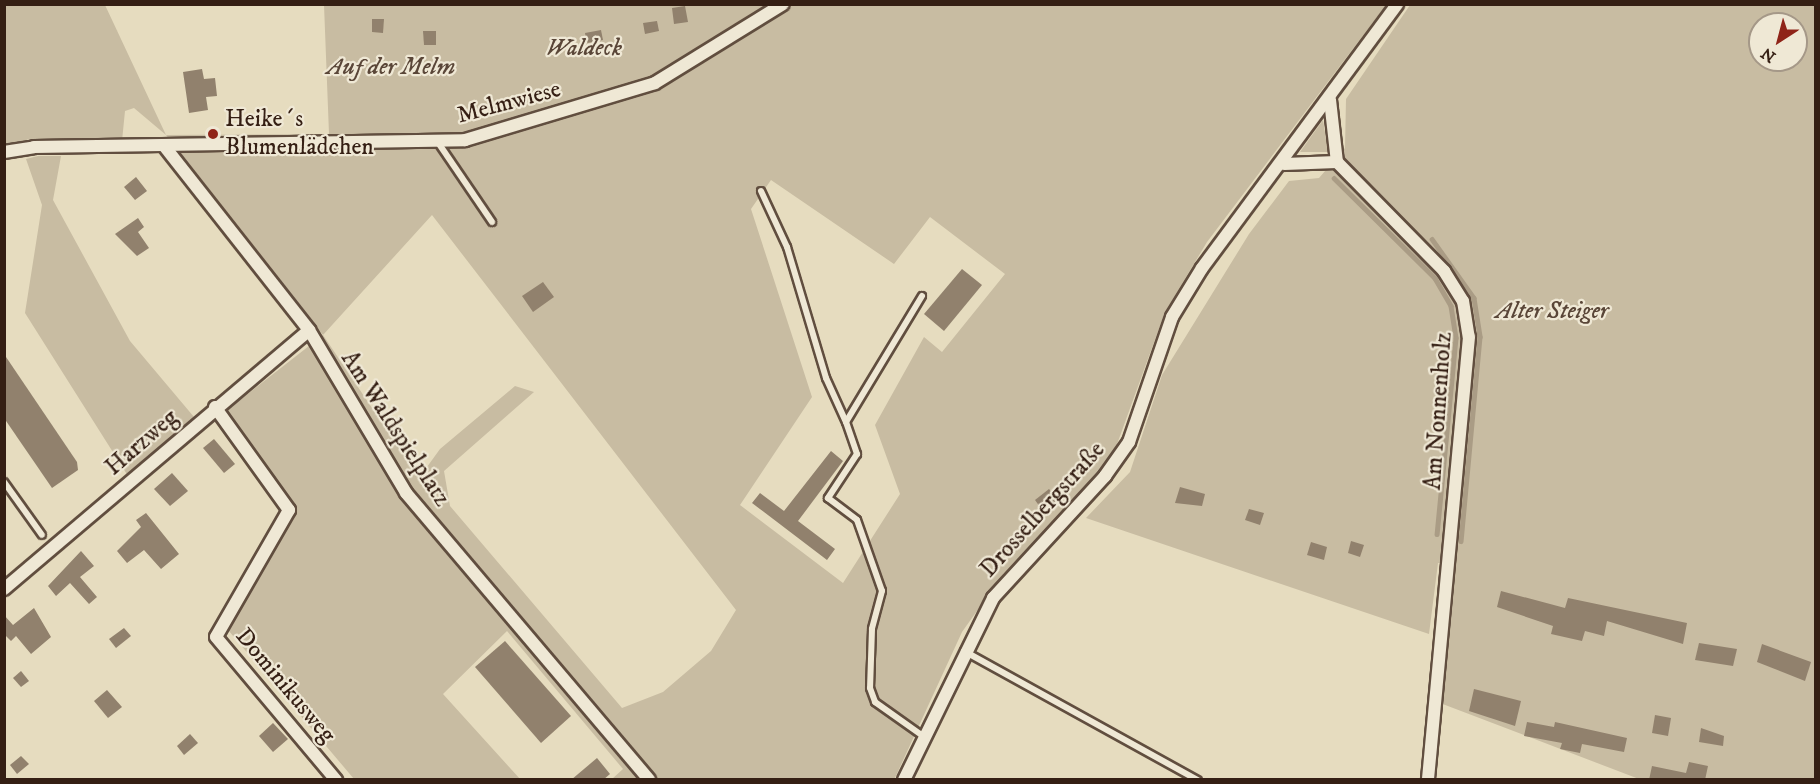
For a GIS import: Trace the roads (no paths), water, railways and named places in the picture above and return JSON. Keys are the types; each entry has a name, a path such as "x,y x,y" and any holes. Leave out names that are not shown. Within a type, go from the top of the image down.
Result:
{"street":[{"name":"Melmwiese","path":"4,152 34,147 165,147 465,140 655,83 783,4"},
{"name":"Drosselbergstraße","path":"904,780 964,651 1019,564 1119,459 1172,317 1227,231 1284,164 1397,4"},
{"path":"1284,164 1337,162 1330,100"},
{"name":"Am Waldspielplatz","path":"165,147 309,330 406,493 649,780"},
{"name":"Am Nonnenholz","path":"1337,162 1444,271 1463,301 1469,337 1466,399 1428,780"},
{"name":"Harzweg","path":"4,589 215,407 309,330"},
{"name":"Dominikusweg","path":"215,407 289,510 216,637 336,780"}],"lane":[{"path":"436,141 492,222"},
{"path":"761,191 787,248 826,378 846,422 857,454 828,498 857,520 882,591 872,629 870,688 887,714 923,736"},
{"path":"846,422 922,296"},
{"path":"4,482 42,535"},
{"path":"964,651 1198,780"}],"waterway":[{"path":"1334,178 1435,278 1451,306 1456,338 1437,534"},
{"path":"1432,239 1474,298 1480,337 1461,541"}],"place":[{"name":"Heike´s Blumenlädchen","path":"213,134"}],"park label":[{"name":"Waldeck","path":"584,49"},
{"name":"Auf der Melm","path":"391,68"},
{"name":"Alter Steiger","path":"1552,312"}]}
